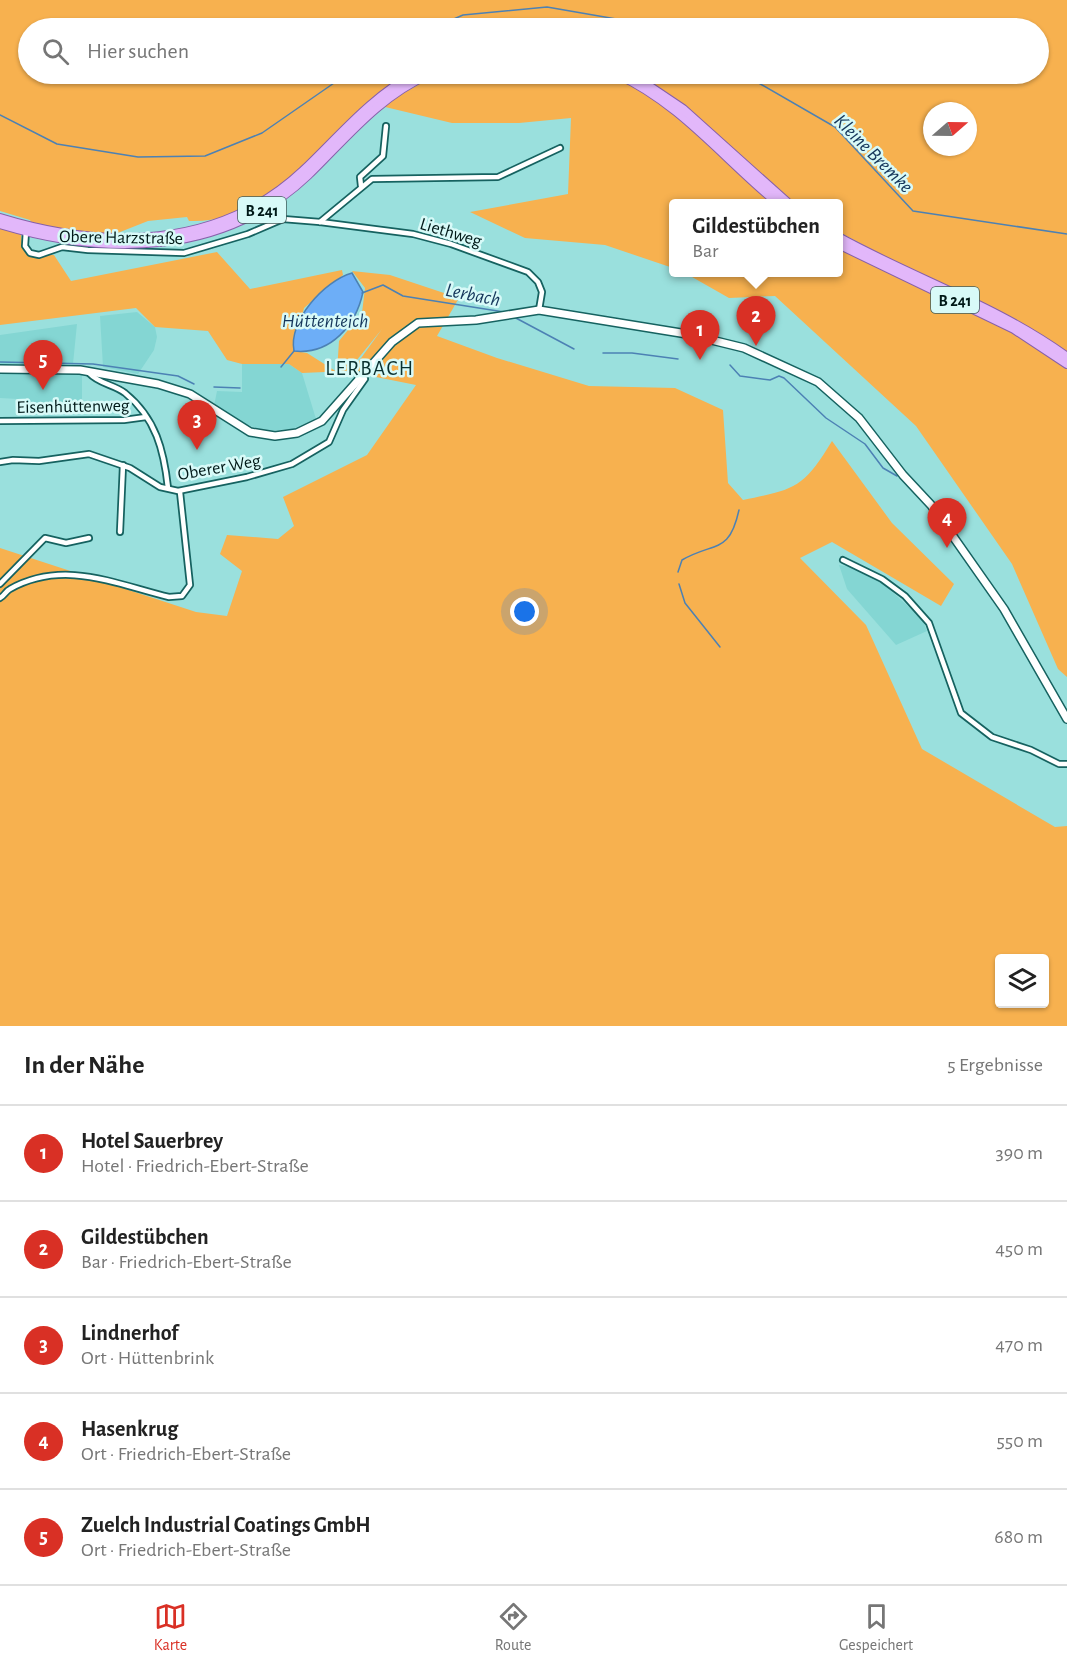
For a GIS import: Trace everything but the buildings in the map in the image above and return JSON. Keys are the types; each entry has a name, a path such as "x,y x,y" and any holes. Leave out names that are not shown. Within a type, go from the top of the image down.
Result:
{"main road":[{"name":"B 241","path":"0,218 53,231 114,239 158,238 212,227 253,208 285,187 364,109 398,84"},
{"name":"B 241","path":"0,224 93,243 142,245 189,239 228,227 256,213 288,192 379,104 412,84"},
{"path":"638,84 674,109 773,199"},
{"path":"646,84 683,109 783,199"},
{"name":"B 241","path":"843,239 996,314 1067,357"},
{"name":"B 241","path":"843,246 1014,329 1067,364"}],"street":[{"path":"362,186 360,177 383,156 386,126"},
{"path":"320,222 372,179 505,175 560,148"},
{"name":"Obere Harzstraße","path":"26,231 25,246 35,255 62,247 171,254 200,250 248,234 283,219 320,222"},
{"name":"Liethweg","path":"320,222 413,234 451,244 528,272 538,282 542,292 539,310"},
{"path":"0,369 87,371 175,388 190,394 250,432 275,436 297,433 318,423 401,333 418,323 477,320 539,310 707,338 753,352 818,382 833,392 860,418 903,475 938,515 1004,609 1067,719"},
{"path":"87,371 102,383 124,393 146,417 160,442 168,488"},
{"name":"Oberer Weg","path":"0,462 39,461 87,454 123,465 155,484 180,490 280,469 311,454 331,440 343,410 365,379 363,373"},
{"name":"Eisenhüttenweg","path":"0,421 124,420 146,417"},
{"path":"120,532 123,465"},
{"path":"0,598 15,587 50,575 64,573 94,577 170,597 182,596 190,585 180,492"},
{"path":"0,584 45,537 64,543 89,538"},
{"path":"843,560 882,579 904,596 929,623 962,713 992,737 1031,750 1059,764 1067,765"}],"shaded area":[{"path":"0,0 1067,0 1067,354 843,234 843,199 788,199 685,107 652,84 1049,84 1049,18 18,18 18,84 393,84 356,114 281,187 253,205 223,217 189,221 187,217 148,221 110,236 32,224 30,220 0,211"},
{"path":"420,84 631,84 677,115 770,199 669,199 669,267 605,245 525,238 470,212 568,194 571,118 519,123 452,123 381,106"},
{"path":"0,227 21,234 22,246 29,254 54,255 71,281 217,252 250,289 342,270 343,275 304,308 294,351 307,353 336,372 302,373 289,364 242,364 227,360 208,331 155,327 136,308 0,325"},
{"path":"843,249 1013,332 1067,368 1067,677 1058,669 1012,564 916,426 775,296 729,298 692,277 843,277"},
{"path":"352,271 390,275 459,298 437,336 497,358 589,386 675,388 723,410 728,483 743,500 775,493 796,484 813,469 832,441 892,523 954,584 941,606 832,542 800,558 866,625 922,749 1055,827 1067,826 1067,1026 0,1026 0,548 196,612 227,616 242,571 220,554 227,535 278,539 294,526 283,497 367,455 416,385 351,372 382,329 348,371 337,371 339,341 362,313 365,288"},
{"path":"137,312 155,327 157,337 154,350 138,374 103,367 100,316"},
{"path":"77,324 73,364 0,364 0,335"},
{"path":"242,364 289,364 302,373 316,419 292,429 265,431 242,423 214,406 217,391 242,392"},
{"path":"0,372 82,373 82,410 49,416 21,410 18,399 0,398"},
{"path":"839,565 857,568 878,579 922,619 927,631 896,645 847,589"}],"water":[{"name":"Hüttenteich","path":"352,273 363,292 360,304 348,326 330,343 307,351 294,351 297,327 310,304 330,284"}],"waterway":[{"name":"Kleine Bremke","path":"456,18 463,15 547,7 610,18"},
{"name":"Kleine Bremke","path":"0,115 57,144 138,157 205,156 262,133 333,84"},
{"name":"Kleine Bremke","path":"760,84 835,127 913,211 1067,234"},
{"name":"Lerbach","path":"362,293 383,285 403,296 504,312"},
{"name":"Lerbach","path":"514,317 574,349"},
{"name":"Lerbach","path":"281,367 294,351"},
{"name":"Lerbach","path":"603,353 632,353 678,359"},
{"name":"Lerbach","path":"0,362 93,364 178,376 194,384"},
{"name":"Lerbach","path":"730,365 740,376 770,380 779,376 784,378 826,418 865,444 883,468 897,476"},
{"name":"Lerbach","path":"214,387 240,388"},
{"path":"678,572 682,560 725,541 731,534 739,510"},
{"path":"679,584 685,603 720,647"}],"place":[{"name":"Gildestübchen","path":"756,346"},
{"name":"Hotel Sauerbrey","path":"700,360"},
{"name":"Zuelch Industrial Coatings GmbH","path":"43,390"},
{"name":"Lindnerhof","path":"197,450"},
{"name":"Hasenkrug","path":"947,548"}],"district":[{"name":"LERBACH","path":"370,368"}]}
